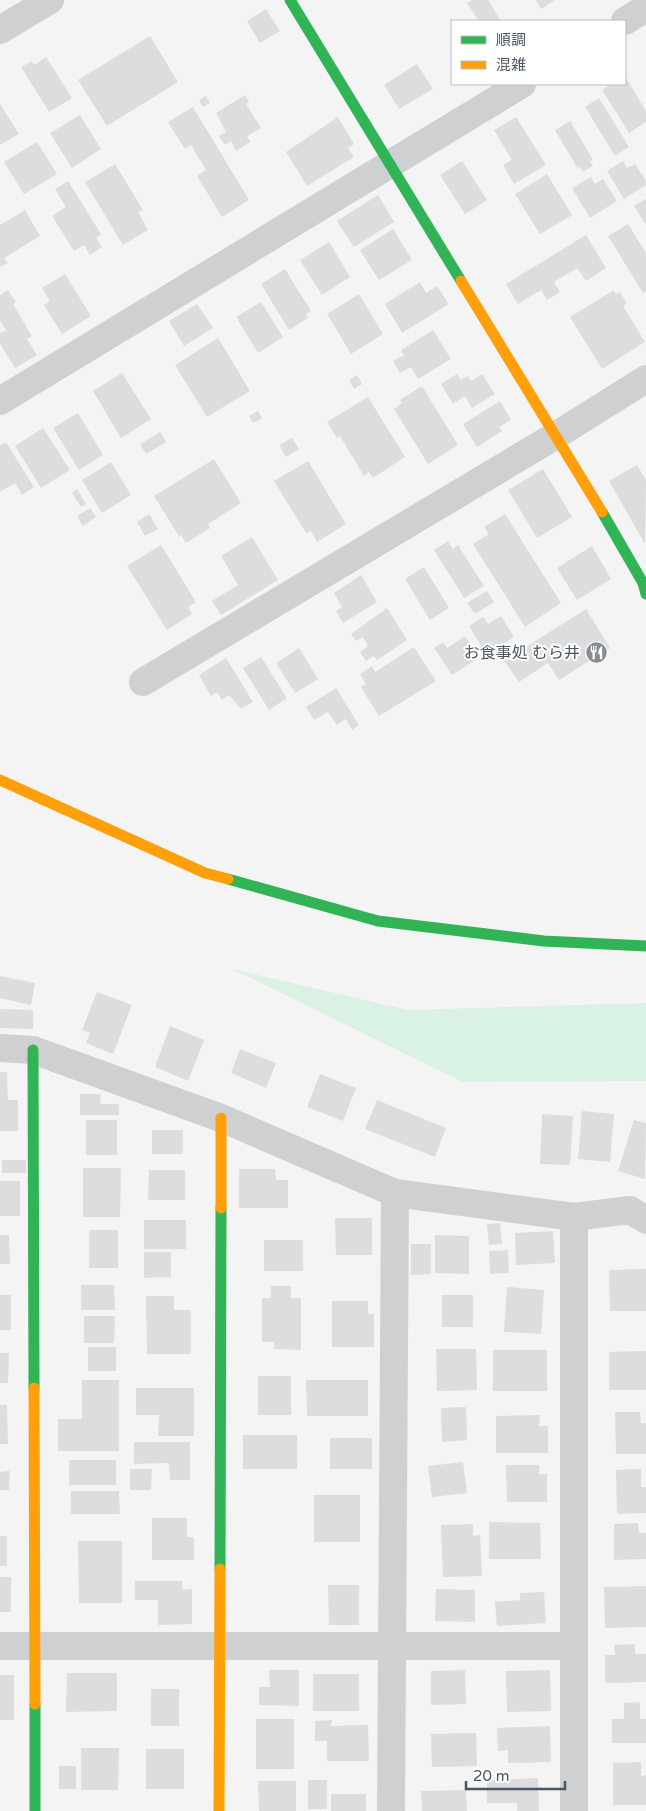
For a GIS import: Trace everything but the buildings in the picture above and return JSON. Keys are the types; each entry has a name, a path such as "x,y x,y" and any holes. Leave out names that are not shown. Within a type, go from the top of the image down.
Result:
{"street":[{"path":"0,30 50,0"},
{"path":"290,0 617,538 643,583 646,594"},
{"path":"626,20 646,8"},
{"path":"0,401 520,85"},
{"path":"143,682 555,436 646,379"},
{"path":"0,780 205,873 378,920 544,941 646,946"},
{"path":"0,1048 33,1050 221,1118 395,1193 574,1217 630,1210 646,1220"},
{"path":"33,1050 35,1811"},
{"path":"219,1811 221,1118"},
{"path":"391,1811 395,1193"},
{"path":"574,1217 574,1811"},
{"path":"0,1646 574,1646"}],"green space":[{"path":"232,969 408,1010 646,1003 646,1081 463,1082"}],"traffic: fast":[{"path":"290,0 461,281"},
{"path":"602,512 643,583 646,594"},
{"path":"228,879 378,921 544,941 646,946"},
{"path":"33,1050 34,1388"},
{"path":"220,1569 221,1208"},
{"path":"35,1704 35,1811"}],"traffic: slow":[{"path":"461,281 602,512"},
{"path":"0,780 205,873 228,879"},
{"path":"221,1118 221,1208"},
{"path":"34,1388 35,1704"},
{"path":"219,1811 220,1569"}],"place":[{"name":"お食事処 むら井","path":"596,653"}]}
